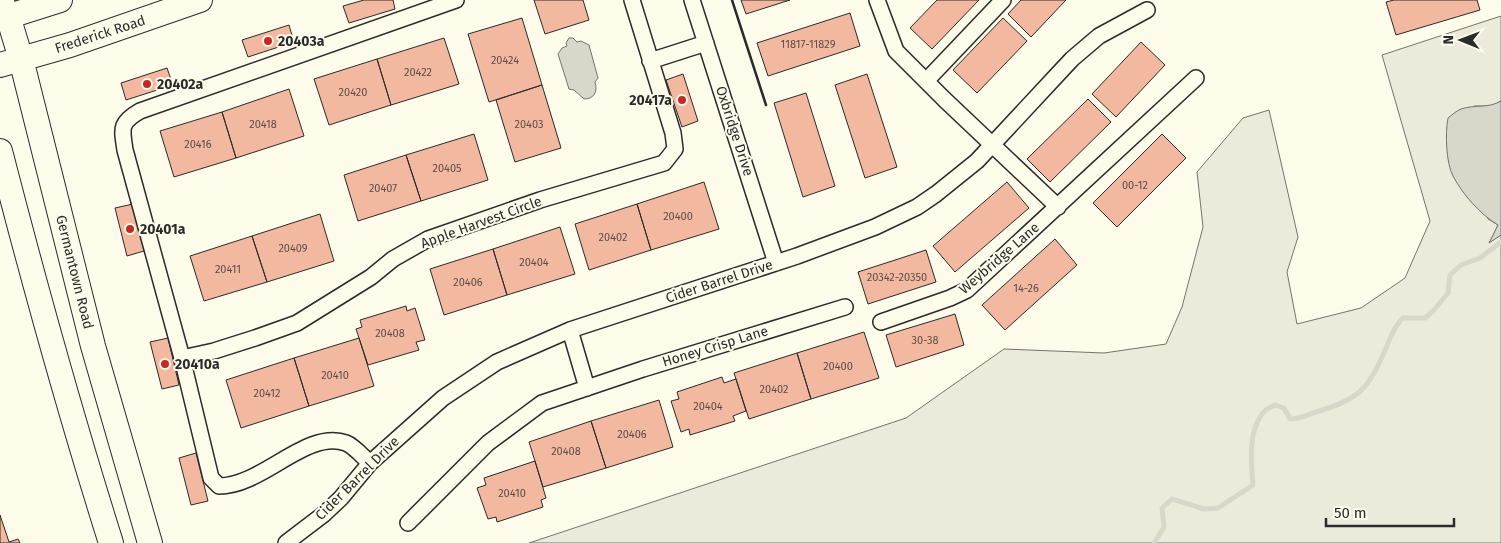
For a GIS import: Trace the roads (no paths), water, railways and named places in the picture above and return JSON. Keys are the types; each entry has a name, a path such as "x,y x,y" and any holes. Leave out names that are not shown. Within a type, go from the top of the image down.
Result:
{"main road":[{"path":"4,12 60,0"},
{"name":"Frederick Road","path":"10,62 70,45 200,0"},
{"name":"Germantown Road","path":"4,12 10,62 150,543"},
{"path":"0,151 82,451 111,543"},
{"path":"0,183 14,206"}],"street":[{"path":"370,463 348,444 329,440 310,446 251,479 232,486 219,486 211,478 182,358 125,150 122,129 130,117 140,111 456,0"},
{"name":"Apple Harvest Circle","path":"182,358 214,351 297,323 371,277 393,259 428,239 540,200 664,163 675,149 672,133 632,0"},
{"name":"Oxbridge Drive","path":"692,0 776,263"},
{"path":"877,0 896,51 1058,207"},
{"path":"926,81 1003,0"},
{"name":"Cider Barrel Drive","path":"286,543 324,514 341,498 370,463 443,398 497,362 570,330 776,263 875,227 917,207 977,161 1072,59 1099,36 1147,10"},
{"path":"650,61 706,43"},
{"name":"Weybridge Lane","path":"881,322 950,298 967,290 1196,78"},
{"name":"Honey Crisp Lane","path":"408,523 488,443 542,403 643,369 845,307"},
{"path":"570,330 587,388"}],"waterway":[{"path":"1154,543 1164,527 1162,508 1172,499 1204,509 1218,508 1253,485 1252,439 1254,430 1265,411 1275,405 1284,408 1290,419 1298,418 1345,402 1354,396 1362,390 1374,373 1400,321 1403,318 1425,318 1448,293 1450,275 1461,265 1480,258 1501,242"}],"place":[{"name":"20403a","path":"268,41"},
{"name":"20402a","path":"147,84"},
{"name":"20417a","path":"682,100"},
{"name":"20401a","path":"130,229"},
{"name":"20410a","path":"165,364"}]}
